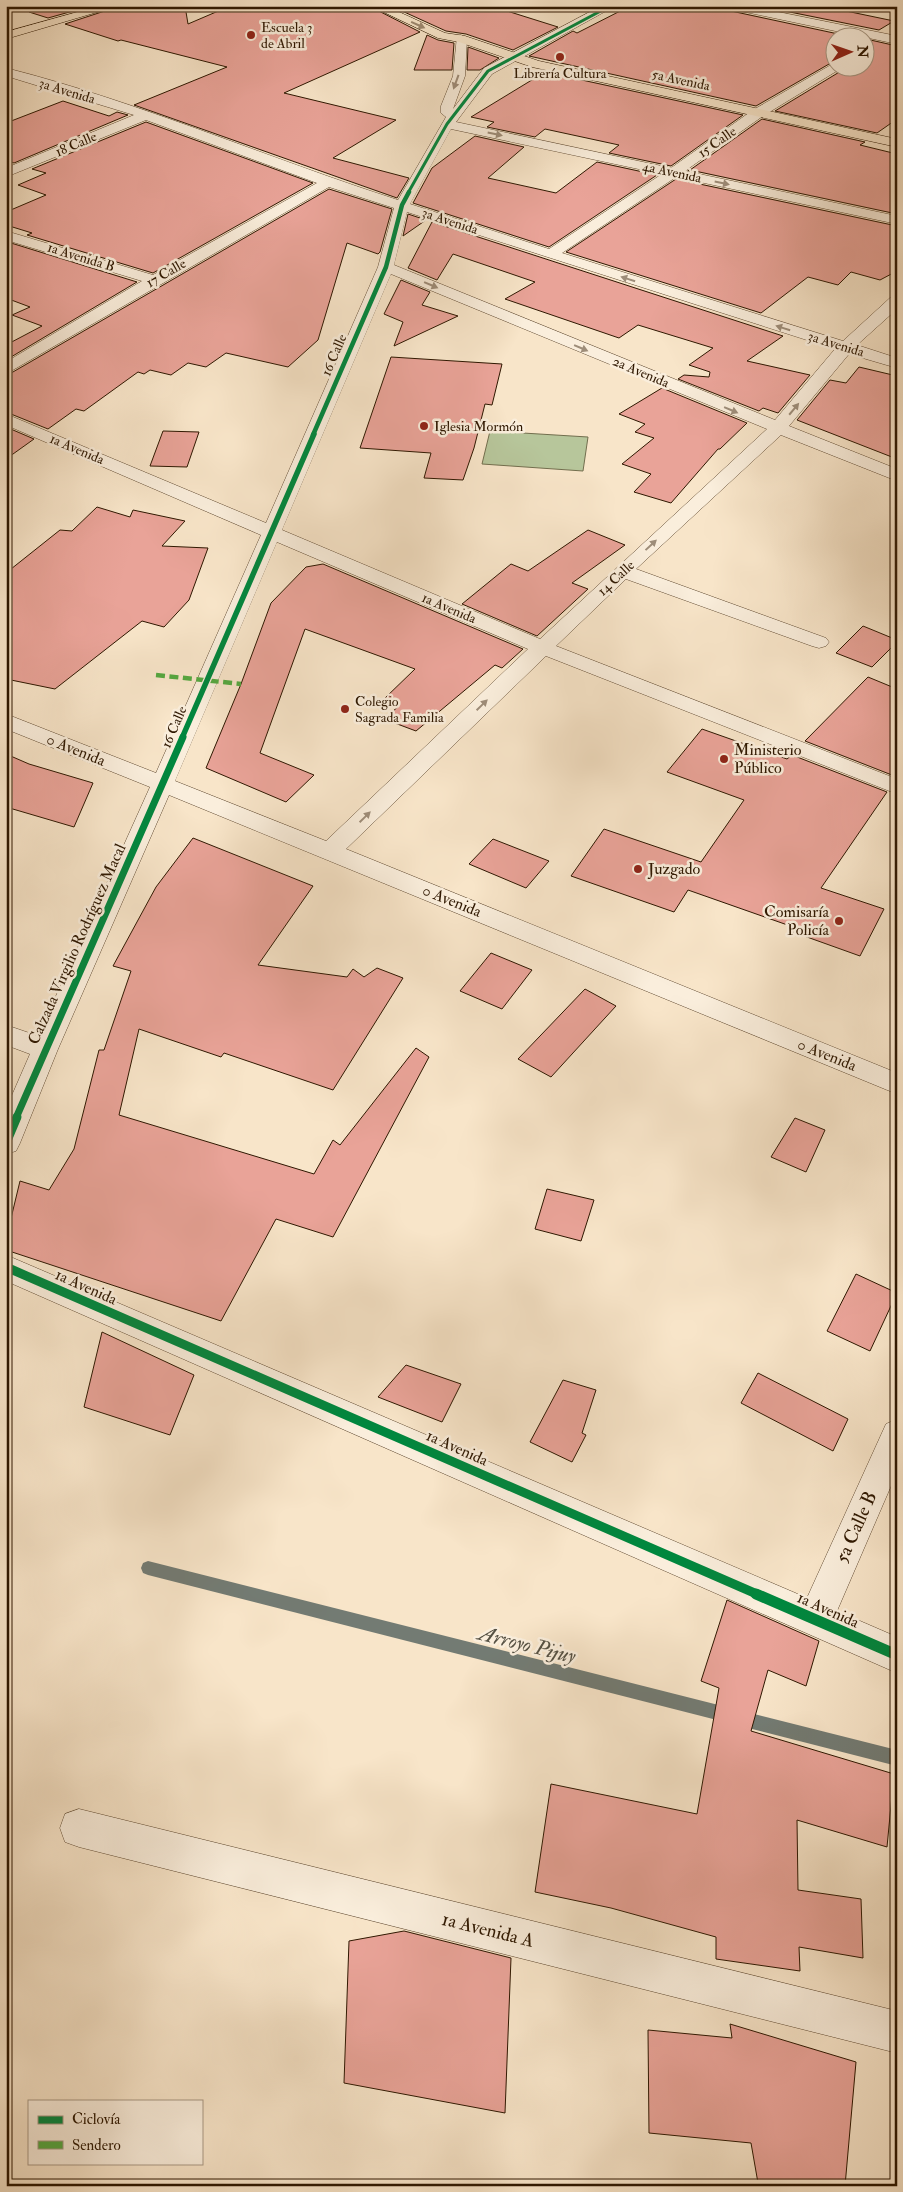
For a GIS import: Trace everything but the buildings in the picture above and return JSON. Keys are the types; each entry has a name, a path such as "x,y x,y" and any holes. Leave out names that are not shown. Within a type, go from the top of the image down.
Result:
{"main road":[{"path":"6,36 113,6"},
{"name":"5a Avenida","path":"376,6 442,36 461,39 513,57 897,143"},
{"name":"5a Avenida","path":"403,6 461,32 461,39"}],"street":[{"name":"16 Calle","path":"162,785 386,267 402,205 447,124 488,71 610,6"},
{"path":"731,6 897,40"},
{"path":"891,6 897,7"},
{"path":"876,42 897,29"},
{"name":"16 Calle","path":"447,124 447,106 459,76 461,39"},
{"name":"3a Avenida","path":"6,72 146,115 328,182 897,363"},
{"name":"15 Calle","path":"551,254 673,173 758,113 826,72"},
{"name":"18 Calle","path":"6,174 146,115"},
{"name":"4a Avenida","path":"447,124 897,220"},
{"name":"17 Calle","path":"6,368 155,280 328,182"},
{"name":"1a Avenida B","path":"6,235 155,280"},
{"name":"2a Avenida","path":"386,267 777,429 897,476"},
{"name":"14 Calle","path":"329,851 623,572 777,429 846,347 897,300"},
{"name":"1a Avenida","path":"6,419 543,648 897,787"},
{"path":"623,572 819,642"},
{"name":"0 Avenida","path":"6,722 329,851 897,1084"},
{"name":"Calzada Virgilio Rodríguez Macal","path":"6,1143 162,785"},
{"path":"6,1036 45,1050"},
{"name":"1a Avenida","path":"6,1268 897,1655"},
{"name":"5a Calle B","path":"816,1620 897,1434"},
{"name":"1a Avenida A","path":"79,1828 897,2032"}],"green space":[{"path":"490,431 588,437 583,471 482,464"}],"waterway":[{"name":"Arroyo Pijuy","path":"148,1568 897,1758"}],"marked path":[{"path":"156,675 241,684"}],"cycle path":[{"path":"6,1143 45,1049 162,785 386,267 402,205 447,124 463,106 481,78 488,71 610,6"},
{"path":"6,1267 897,1655"}],"place":[{"name":"Escuela 3 de Abril","path":"251,35"},
{"name":"Librería Cultura","path":"560,57"},
{"name":"Iglesia Mormón","path":"424,426"},
{"name":"Colegio Sagrada Familia","path":"345,709"},
{"name":"Ministerio Público","path":"724,759"},
{"name":"Juzgado","path":"638,869"},
{"name":"Comisaría Policía","path":"839,921"}]}
